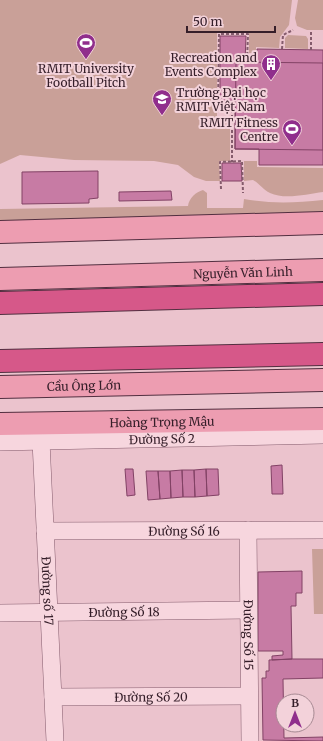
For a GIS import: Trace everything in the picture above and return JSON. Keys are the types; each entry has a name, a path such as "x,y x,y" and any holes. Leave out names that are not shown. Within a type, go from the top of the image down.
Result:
{"highway":[{"name":"Nguyễn Văn Linh","path":"0,303 323,294"},
{"path":"0,361 323,354"}],"main road":[{"path":"0,232 323,223"},
{"name":"Nguyễn Văn Linh","path":"0,278 323,270"},
{"name":"Cầu Ông Lớn","path":"0,387 323,380"},
{"name":"Hoàng Trọng Mậu","path":"0,424 323,419"}],"street":[{"name":"Đường Số 2","path":"0,442 323,435"},
{"name":"Đường số 17","path":"41,441 55,741"},
{"name":"Đường Số 15","path":"248,530 250,741"},
{"name":"Đường Số 16","path":"45,531 323,530"},
{"name":"Đường Số 18","path":"0,613 248,610"},
{"name":"Đường Số 20","path":"53,697 249,696"}],"path":[{"path":"282,50 283,35 293,30"},
{"path":"311,32 311,50"},
{"path":"235,110 218,110 219,34 248,34 247,62"},
{"path":"232,110 232,162"},
{"path":"221,189 220,162 242,161 243,193"}],"shaded area":[{"path":"0,0 292,0 289,25 280,37 279,48 256,47 256,53 249,53 249,32 217,31 217,118 230,118 230,161 219,161 220,181 206,181 194,177 178,165 154,161 74,160 20,155 0,164"},
{"path":"298,0 323,0 323,30 307,30 297,26 295,18"},
{"path":"288,35 306,36 308,39 308,49 285,48 285,38"},
{"path":"244,161 257,161 257,167 323,168 323,192 289,196 270,193 253,180 244,181"},
{"path":"203,190 207,193 207,208 243,208 244,199 264,202 303,202 323,200 323,217 0,225 0,209 188,206 193,196"},
{"path":"312,549 323,549 323,614 314,614"}],"building":[{"name":"Recreation and Events Complex","path":"220,36 246,36 245,62 257,62 257,49 323,50 323,165 259,165 259,149 235,149 235,101 220,101"},
{"name":"Recreation and Events Complex","path":"236,62 323,63 323,150 235,149"},
{"path":"222,163 241,163 242,181 222,181"},
{"path":"98,171 98,198 89,199 89,203 22,204 22,172"},
{"path":"171,191 172,200 119,201 119,192"},
{"path":"282,465 283,494 272,494 271,466"},
{"path":"125,469 133,469 135,495 127,496"},
{"path":"206,469 207,496 195,497 194,470"},
{"path":"206,469 218,469 219,495 207,496"},
{"path":"182,470 183,497 171,498 170,471"},
{"path":"182,470 194,470 195,497 183,497"},
{"path":"146,471 158,471 160,499 148,500"},
{"path":"158,471 170,471 171,498 160,499"},
{"path":"302,571 302,593 296,593 296,606 291,606 292,659 272,660 272,656 283,655 283,651 258,651 258,572"},
{"path":"323,659 323,678 283,679 283,693 275,693 275,733 284,733 284,738 323,737 323,741 263,740 262,678 266,678 266,671 269,671 269,660"}],"place":[{"name":"RMIT University Football Pitch","path":"86,60"},
{"name":"Recreation and Events Complex","path":"271,81"},
{"name":"Trường Đại học RMIT Việt Nam","path":"162,116"},
{"name":"RMIT Fitness Centre","path":"292,146"}]}
